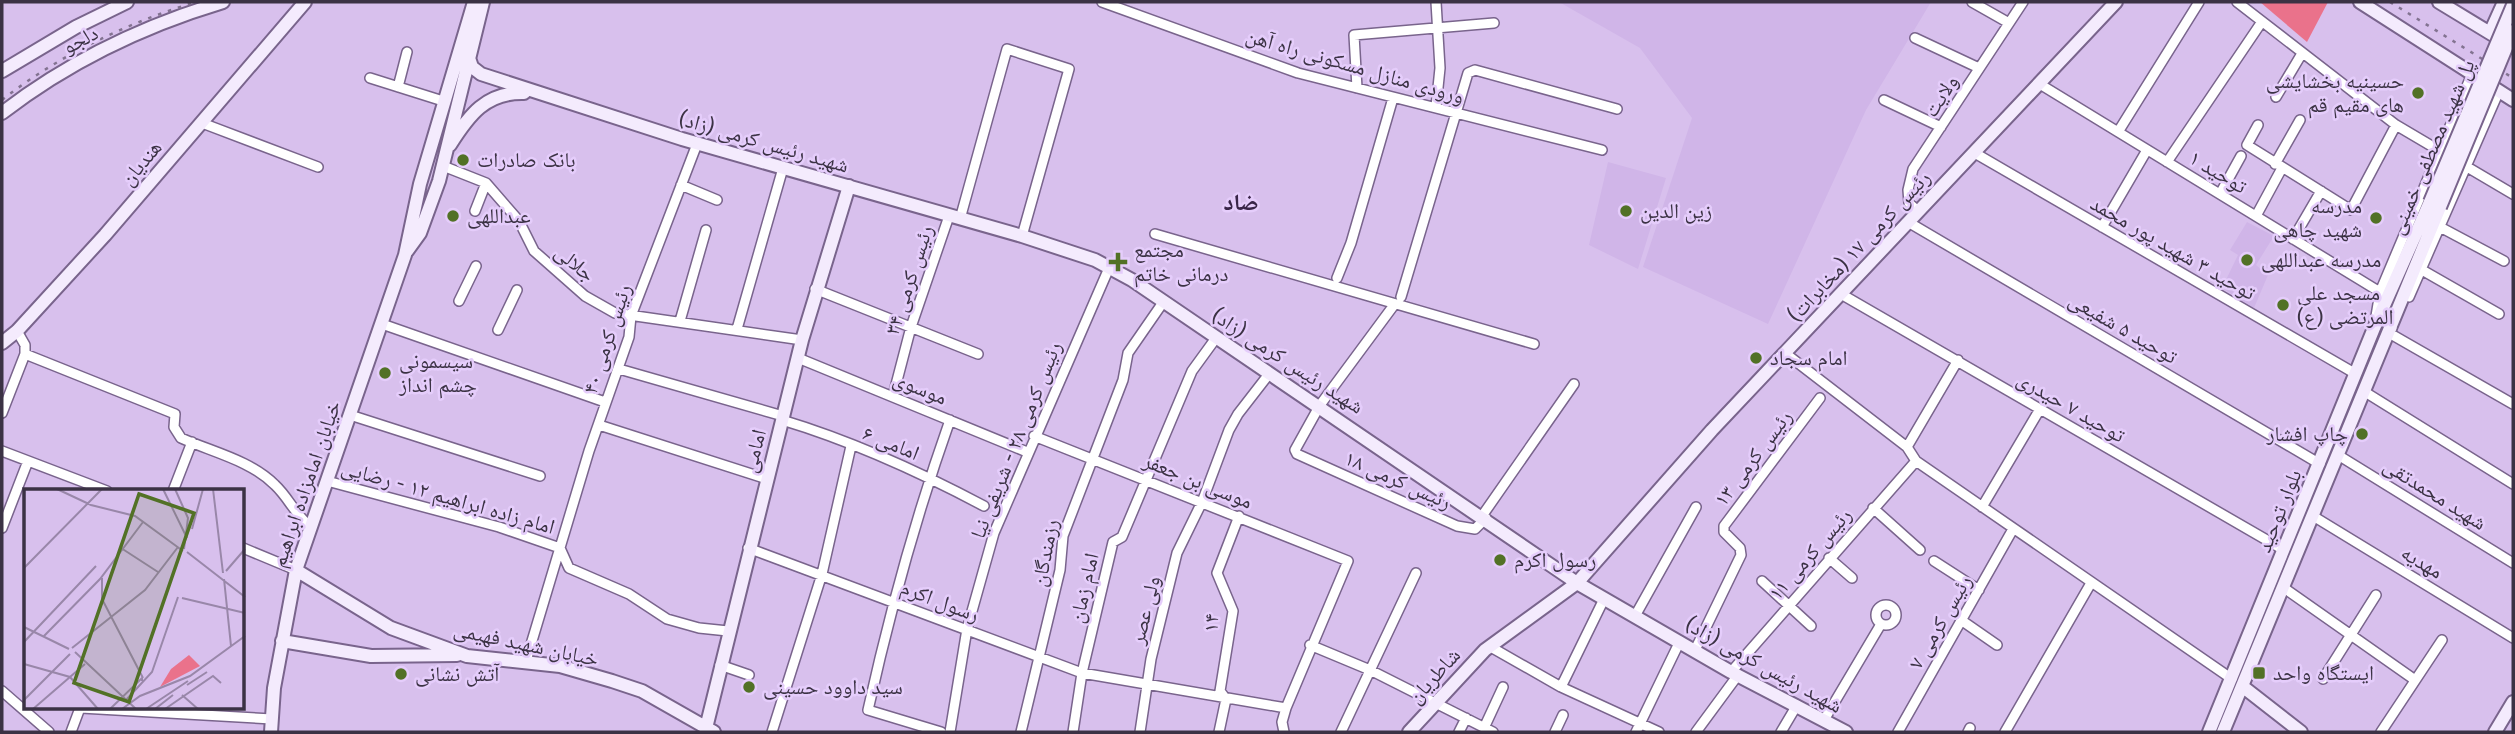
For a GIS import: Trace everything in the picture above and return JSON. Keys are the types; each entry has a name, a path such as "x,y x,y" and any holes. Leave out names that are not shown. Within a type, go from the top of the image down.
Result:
{"main road":[{"path":"2,71 76,27 127,2"},
{"name":"دلجو","path":"2,113 77,62 183,14 223,2"},
{"name":"هندیان","path":"2,343 17,331 202,123 305,2"},
{"name":"خیابان امامزاده ابراهیم","path":"271,726 282,641 296,570 405,255 420,184 474,2"},
{"name":"خیابان امامزاده ابراهیم","path":"405,255 420,233 439,181 484,2"},
{"name":"رئیس کرمی ۱۷ (مخابرات)","path":"1489,646 1577,583 1712,430 2116,2"},
{"path":"2360,2 2513,100"},
{"path":"2439,2 2513,47"},
{"path":"2490,33 2504,2"},
{"name":"پل شهید مصطفی خمینی","path":"2435,205 2513,5"},
{"name":"پل شهید مصطفی خمینی","path":"2392,306 2513,31"},
{"name":"شهید رئیس کرمی (زاد)","path":"469,58 472,67 481,74 697,144 1022,236 1108,268 1164,301 1269,374 1320,405 1577,583 1734,674 1846,732"},
{"path":"444,160 470,114 493,97 510,93 539,93"},
{"path":"420,184 422,190 429,191 439,181"},
{"name":"امامی","path":"710,730 720,665 748,548 815,289 849,186"},
{"name":"بلوار توحید","path":"2223,732 2237,683 2284,550 2374,328 2392,306"},
{"name":"بلوار توحید","path":"2209,732 2237,683 2284,588 2389,333 2392,306"},
{"name":"خیابان شهید فهیمی","path":"296,570 391,628 467,656 560,666 642,691 710,730"},
{"path":"282,641 371,656 467,656"},
{"name":"شاطریان","path":"1409,732 1465,668 1489,646"},
{"path":"2237,683 2301,732"},
{"path":"2495,732 2513,702"}],"street":[{"name":"ورودی منازل مسکونی راه آهن","path":"1102,2 1298,73 1602,150"},
{"path":"1436,2 1440,68 1436,107"},
{"path":"1972,2 2009,23"},
{"name":"ولایت","path":"1919,211 1909,203 1908,190 1913,169 2022,2"},
{"path":"2118,132 2200,2"},
{"path":"2236,2 2301,55 2396,125 2513,194"},
{"path":"1357,88 1354,35 1494,23"},
{"path":"2167,162 2261,23"},
{"path":"1915,38 1979,68"},
{"name":"رئیس کرمی ۳۴","path":"892,396 911,327 955,217 1007,49 1069,69 1022,236"},
{"path":"398,87 407,52"},
{"path":"2276,97 2301,55"},
{"path":"1401,298 1468,73 1475,70 1617,109"},
{"path":"2374,328 2379,292 2472,74"},
{"path":"370,78 443,101"},
{"name":"توحید ۱","path":"2038,83 2379,292"},
{"path":"2499,92 2465,165 2422,270 2389,333 2513,404"},
{"path":"1337,278 1351,243 1393,98"},
{"path":"1884,100 1941,127"},
{"path":"2256,216 2300,120"},
{"path":"202,123 318,167"},
{"path":"2258,125 2246,145 2351,210 2396,125"},
{"name":"رئیس کرمی ۴۰","path":"526,661 605,402 629,337 631,316 697,144"},
{"path":"2102,227 2147,150"},
{"name":"توحید ۳ شهيد پور محمد","path":"1973,152 2356,374"},
{"path":"2220,194 2241,156"},
{"name":"جلالی","path":"444,160 486,183 519,221 534,251 585,296 615,313 802,340"},
{"path":"737,329 783,168"},
{"path":"475,211 486,183"},
{"path":"681,185 717,200"},
{"path":"2293,239 2321,191"},
{"name":"توحید ۵ شفیعی","path":"1908,222 2319,464"},
{"path":"2440,227 2504,261"},
{"path":"680,321 706,230"},
{"path":"1155,234 1534,344"},
{"path":"459,301 476,266"},
{"name":"رئیس کرمی ۲۸ - شریفی نیا","path":"950,732 967,629 994,533 1108,268"},
{"path":"2422,270 2498,314"},
{"path":"815,289 978,354"},
{"path":"498,330 517,290"},
{"name":"توحید ۷ حیدری","path":"1840,294 2284,550"},
{"name":"رزمندگان","path":"1021,732 1041,658 1060,570 1063,536 1123,380 1128,353 1164,301"},
{"path":"1320,405 1394,305"},
{"path":"382,324 605,402"},
{"path":"2,413 25,355 25,345 17,331"},
{"name":"امام زمان","path":"1073,732 1082,673 1113,542 1122,537 1192,371 1216,338"},
{"path":"1785,353 1907,447 1916,460 2237,683"},
{"path":"25,355 175,414 174,427 181,438 236,460 275,484 299,518 311,527"},
{"name":"موسوی","path":"798,358 1027,452"},
{"path":"1907,447 1958,360"},
{"name":"امامی ۶","path":"619,369 819,431 930,478 984,506"},
{"name":"ولی عصر","path":"1140,732 1147,683 1177,553 1202,502 1238,414 1269,374"},
{"path":"1484,517 1574,384"},
{"path":"2365,392 2513,484"},
{"name":"رئیس کرمی ۱۳","path":"1695,650 1741,555 1740,548 1724,532 1724,526 1820,398"},
{"name":"رئیس کرمی ۱۸","path":"1320,405 1295,450 1457,526 1475,529 1484,517"},
{"path":"1982,507 2040,410"},
{"path":"350,415 540,476"},
{"path":"941,732 868,710 892,602 950,420"},
{"path":"599,425 767,479"},
{"name":"موسی بن جعفر","path":"1034,436 1348,561 1310,645"},
{"path":"174,489 192,443"},
{"path":"772,732 822,574 851,446"},
{"path":"2,452 102,489"},
{"name":"شهید محمدتقی","path":"2338,455 2513,563"},
{"name":"رئیس کرمی ۱۱","path":"1696,732 1734,674 1787,606 1916,460"},
{"path":"2,528 28,461"},
{"name":"امام زاده ابراهیم ۱۲ - رضایی","path":"327,481 499,527 560,548"},
{"path":"1636,616 1696,507"},
{"path":"1873,508 1920,550"},
{"name":"۱۴","path":"1219,732 1224,695 1220,691 1233,611 1217,573 1239,516"},
{"name":"مهدیه","path":"2312,516 2513,638"},
{"name":"رئیس کرمی ۷","path":"1898,732 2013,529"},
{"path":"560,548 569,568 615,587 667,619 699,628 728,631"},
{"name":"رسول اکرم","path":"748,548 1082,673 1224,695 1286,708"},
{"path":"245,549 296,570"},
{"path":"1829,558 1852,578"},
{"path":"1934,561 1979,590"},
{"path":"1341,732 1416,573"},
{"path":"1762,581 1811,626"},
{"path":"2006,732 2091,583"},
{"path":"2284,588 2415,680"},
{"path":"2323,679 2376,595"},
{"path":"1561,687 1604,599"},
{"path":"1961,620 1997,645"},
{"path":"1824,720 1881,624"},
{"path":"2381,732 2442,640"},
{"path":"1638,728 1680,641"},
{"path":"1284,732 1282,722 1286,708 1310,645 1370,670 1488,730 1503,687"},
{"path":"1489,646 1638,728 1659,732"},
{"path":"720,665 748,675"},
{"path":"2,691 49,732"},
{"path":"1782,732 1797,705"},
{"path":"71,732 80,710"},
{"path":"102,710 271,726"},
{"path":"1555,732 1563,715"},
{"path":"1459,732 1466,718"}],"shaded area":[{"path":"1559,2 1931,2 1866,110 1768,324 1643,267 1692,118 1640,48"},
{"path":"2260,2 2328,2 2307,42"},
{"name":"زین الدین","path":"1608,162 1666,178 1638,269 1589,245"},
{"name":"مدرسه عبداللهی","path":"2247,222 2274,236 2256,265 2268,275 2254,308 2222,288 2238,255 2230,250"}],"railway":[{"path":"2,100 47,69 94,42 196,2"},
{"path":"2390,2 2513,78"}],"place":[{"name":"حسینیه بخشایشی های مقیم قم","path":"2418,93"},
{"name":"بانک صادرات","path":"463,160"},
{"name":"زین الدین","path":"1626,211"},
{"name":"عبداللهی","path":"453,216"},
{"name":"مدرسه شهید چاهی","path":"2376,218"},
{"name":"مدرسه عبداللهی","path":"2247,260"},
{"name":"مجتمع درمانی خاتم","path":"1118,262"},
{"name":"مسجد علی المرتضی (ع)","path":"2283,305"},
{"name":"امام سجاد","path":"1756,358"},
{"name":"سیسمونی چشم انداز","path":"385,373"},
{"name":"چاپ افشار","path":"2362,434"},
{"name":"رسول اکرم","path":"1500,560"},
{"name":"ایستگاه واحد","path":"2259,673"},
{"name":"آتش نشانی","path":"401,674"},
{"name":"سید داوود حسینی","path":"749,687"}],"district":[{"name":"ضاد","path":"1241,202"}]}
